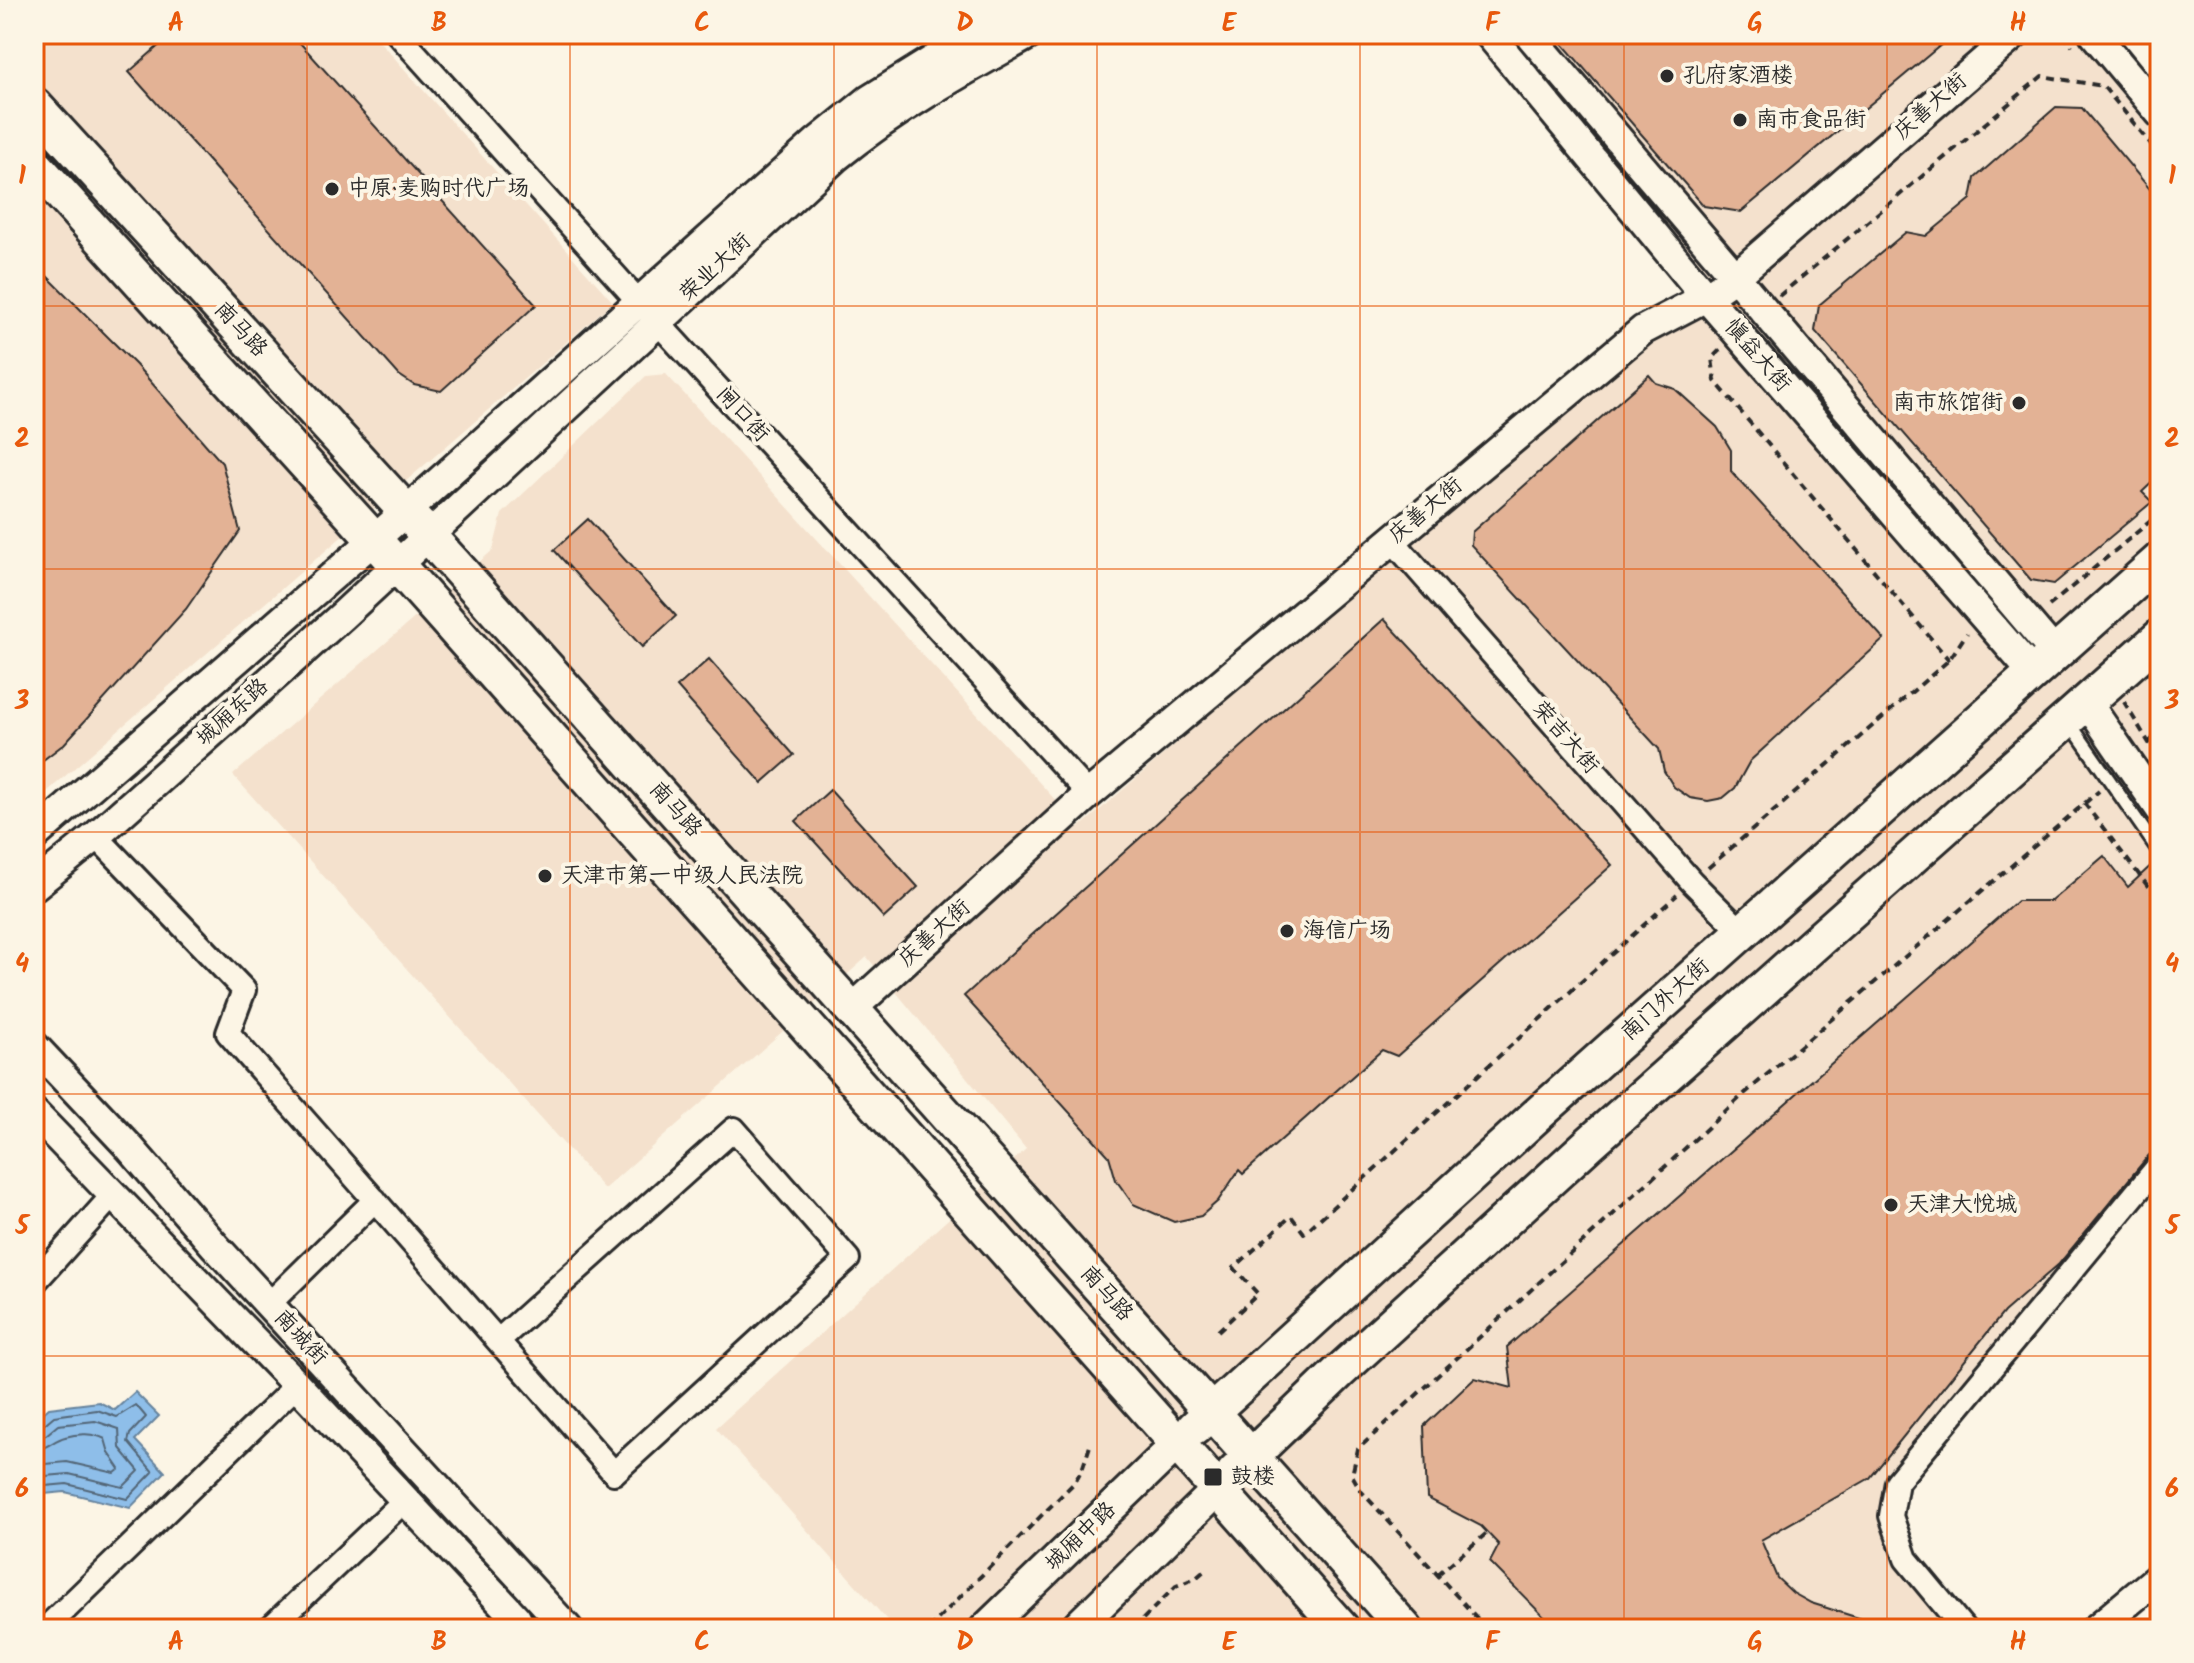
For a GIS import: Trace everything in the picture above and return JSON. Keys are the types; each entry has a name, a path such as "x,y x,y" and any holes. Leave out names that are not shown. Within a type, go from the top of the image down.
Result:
{"main road":[{"name":"南马路","path":"34,105 429,536 1405,1629"},
{"name":"南马路","path":"34,164 397,565 1342,1629"},
{"name":"南门外大街","path":"1176,1445 1742,932 2160,560"},
{"path":"1075,1629 1339,1372 1590,1143 2160,637"},
{"name":"城厢中路","path":"985,1629 1176,1445"}],"street":[{"name":"闸口街","path":"398,34 648,313 1089,794"},
{"name":"荣业大街","path":"429,536 817,142 869,100 975,34"},
{"name":"荣业大街","path":"406,511 864,134 934,87 1030,34"},
{"name":"慎益大街","path":"1489,34 1706,297 1982,612 2054,653"},
{"name":"慎益大街","path":"1529,34 2014,601 2054,653"},
{"name":"庆善大街","path":"853,1008 1089,794 1392,540 1643,330 1706,297 1735,277 2015,34"},
{"path":"2094,34 2160,113"},
{"path":"2135,34 2160,65"},
{"name":"城厢东路","path":"34,836 406,511"},
{"name":"城厢东路","path":"34,886 96,836 429,536"},
{"name":"荣吉大街","path":"1392,540 1692,882 1742,932"},
{"path":"2076,710 2160,809"},
{"path":"96,836 244,990 228,1033 614,1473 848,1259 734,1129 499,1340"},
{"name":"南城街","path":"34,1046 568,1629"},
{"name":"南城街","path":"34,1113 297,1385 516,1618 521,1629"},
{"path":"1964,1629 1906,1559 1891,1516 1897,1482 2160,1164"},
{"path":"34,1283 113,1195"},
{"path":"269,1304 375,1200"},
{"path":"45,1629 297,1385"},
{"path":"269,1629 405,1500"},
{"path":"2096,1629 2160,1576"}],"lane":[{"path":"2076,710 2110,781 2160,853"}],"path":[{"path":"1763,310 2042,76 2103,86 2160,155"},
{"path":"1737,332 1712,358 1715,381 1949,660"},
{"path":"2014,601 2049,606 2160,513"},
{"path":"2049,606 2054,653"},
{"path":"1218,1331 1258,1294 1234,1268 1291,1216 1304,1233 1692,882 1949,660 1982,612"},
{"path":"2112,679 2160,761"},
{"path":"2148,744 2160,730"},
{"path":"1487,1629 1361,1491 1352,1475 1358,1449 1743,1095 2110,781"},
{"path":"2084,803 2160,902"},
{"path":"928,1629 1075,1482 1091,1443"},
{"path":"1437,1575 1487,1533"},
{"path":"1133,1629 1176,1586 1204,1571"}],"shaded area":[{"path":"34,34 373,34 613,302 34,803"},
{"path":"1505,34 2160,34 2160,1171 1898,1487 1909,1554 1968,1629 939,1629 931,1621 921,1629 895,1629 716,1428 1026,1149 867,957 604,1189 233,775 493,550 502,514 646,376 666,374 1080,827 1710,280"}],"water":[{"path":"135,1392 159,1416 135,1440 165,1472 130,1508 65,1492 34,1495 34,1421 49,1408 99,1402 115,1410"}],"building":[{"name":"中原·麦购时代广场","path":"172,34 292,34 536,305 441,391 414,385 399,375 129,72"},
{"name":"南市食品街","path":"1554,34 1954,34 1741,212 1704,206"},
{"name":"南市旅馆街","path":"2056,107 2082,108 2160,201 2160,475 2142,492 2152,502 2054,584 2031,580 1815,331 1819,305 1906,232 1926,236 1971,199 1975,178"},
{"path":"34,263 136,365 222,463 240,531 186,609 64,744 34,767"},
{"path":"1649,375 1656,383 1675,389 1717,427 1731,450 1731,471 1884,639 1750,761 1735,788 1723,798 1708,801 1690,798 1674,787 1664,771 1659,749 1471,545 1472,532"},
{"path":"588,519 676,616 642,647 554,550"},
{"name":"海信广场","path":"1384,619 1612,865 1397,1056 1382,1050 1243,1174 1239,1170 1218,1201 1201,1216 1174,1222 1133,1204 1116,1180 1109,1156 964,996"},
{"path":"709,659 794,755 762,783 677,687"},
{"path":"830,790 918,887 884,918 796,821"},
{"name":"天津大悦城","path":"2104,856 2128,887 2156,861 2160,861 2160,911 2152,917 2160,927 2160,1149 2149,1155 2059,1264 2004,1312 1870,1478 1761,1540 1777,1578 1793,1593 1811,1603 1881,1625 1881,1629 1556,1629 1490,1562 1499,1545 1481,1526 1427,1498 1424,1426 1475,1378 1512,1388 1507,1347 2017,901 2051,901"}],"place":[{"name":"孔府家酒楼","path":"1667,76"},
{"name":"南市食品街","path":"1740,120"},
{"name":"中原·麦购时代广场","path":"332,189"},
{"name":"南市旅馆街","path":"2019,403"},
{"name":"天津市第一中级人民法院","path":"545,876"},
{"name":"海信广场","path":"1287,931"},
{"name":"天津大悦城","path":"1891,1205"},
{"name":"鼓楼","path":"1213,1477"}]}
